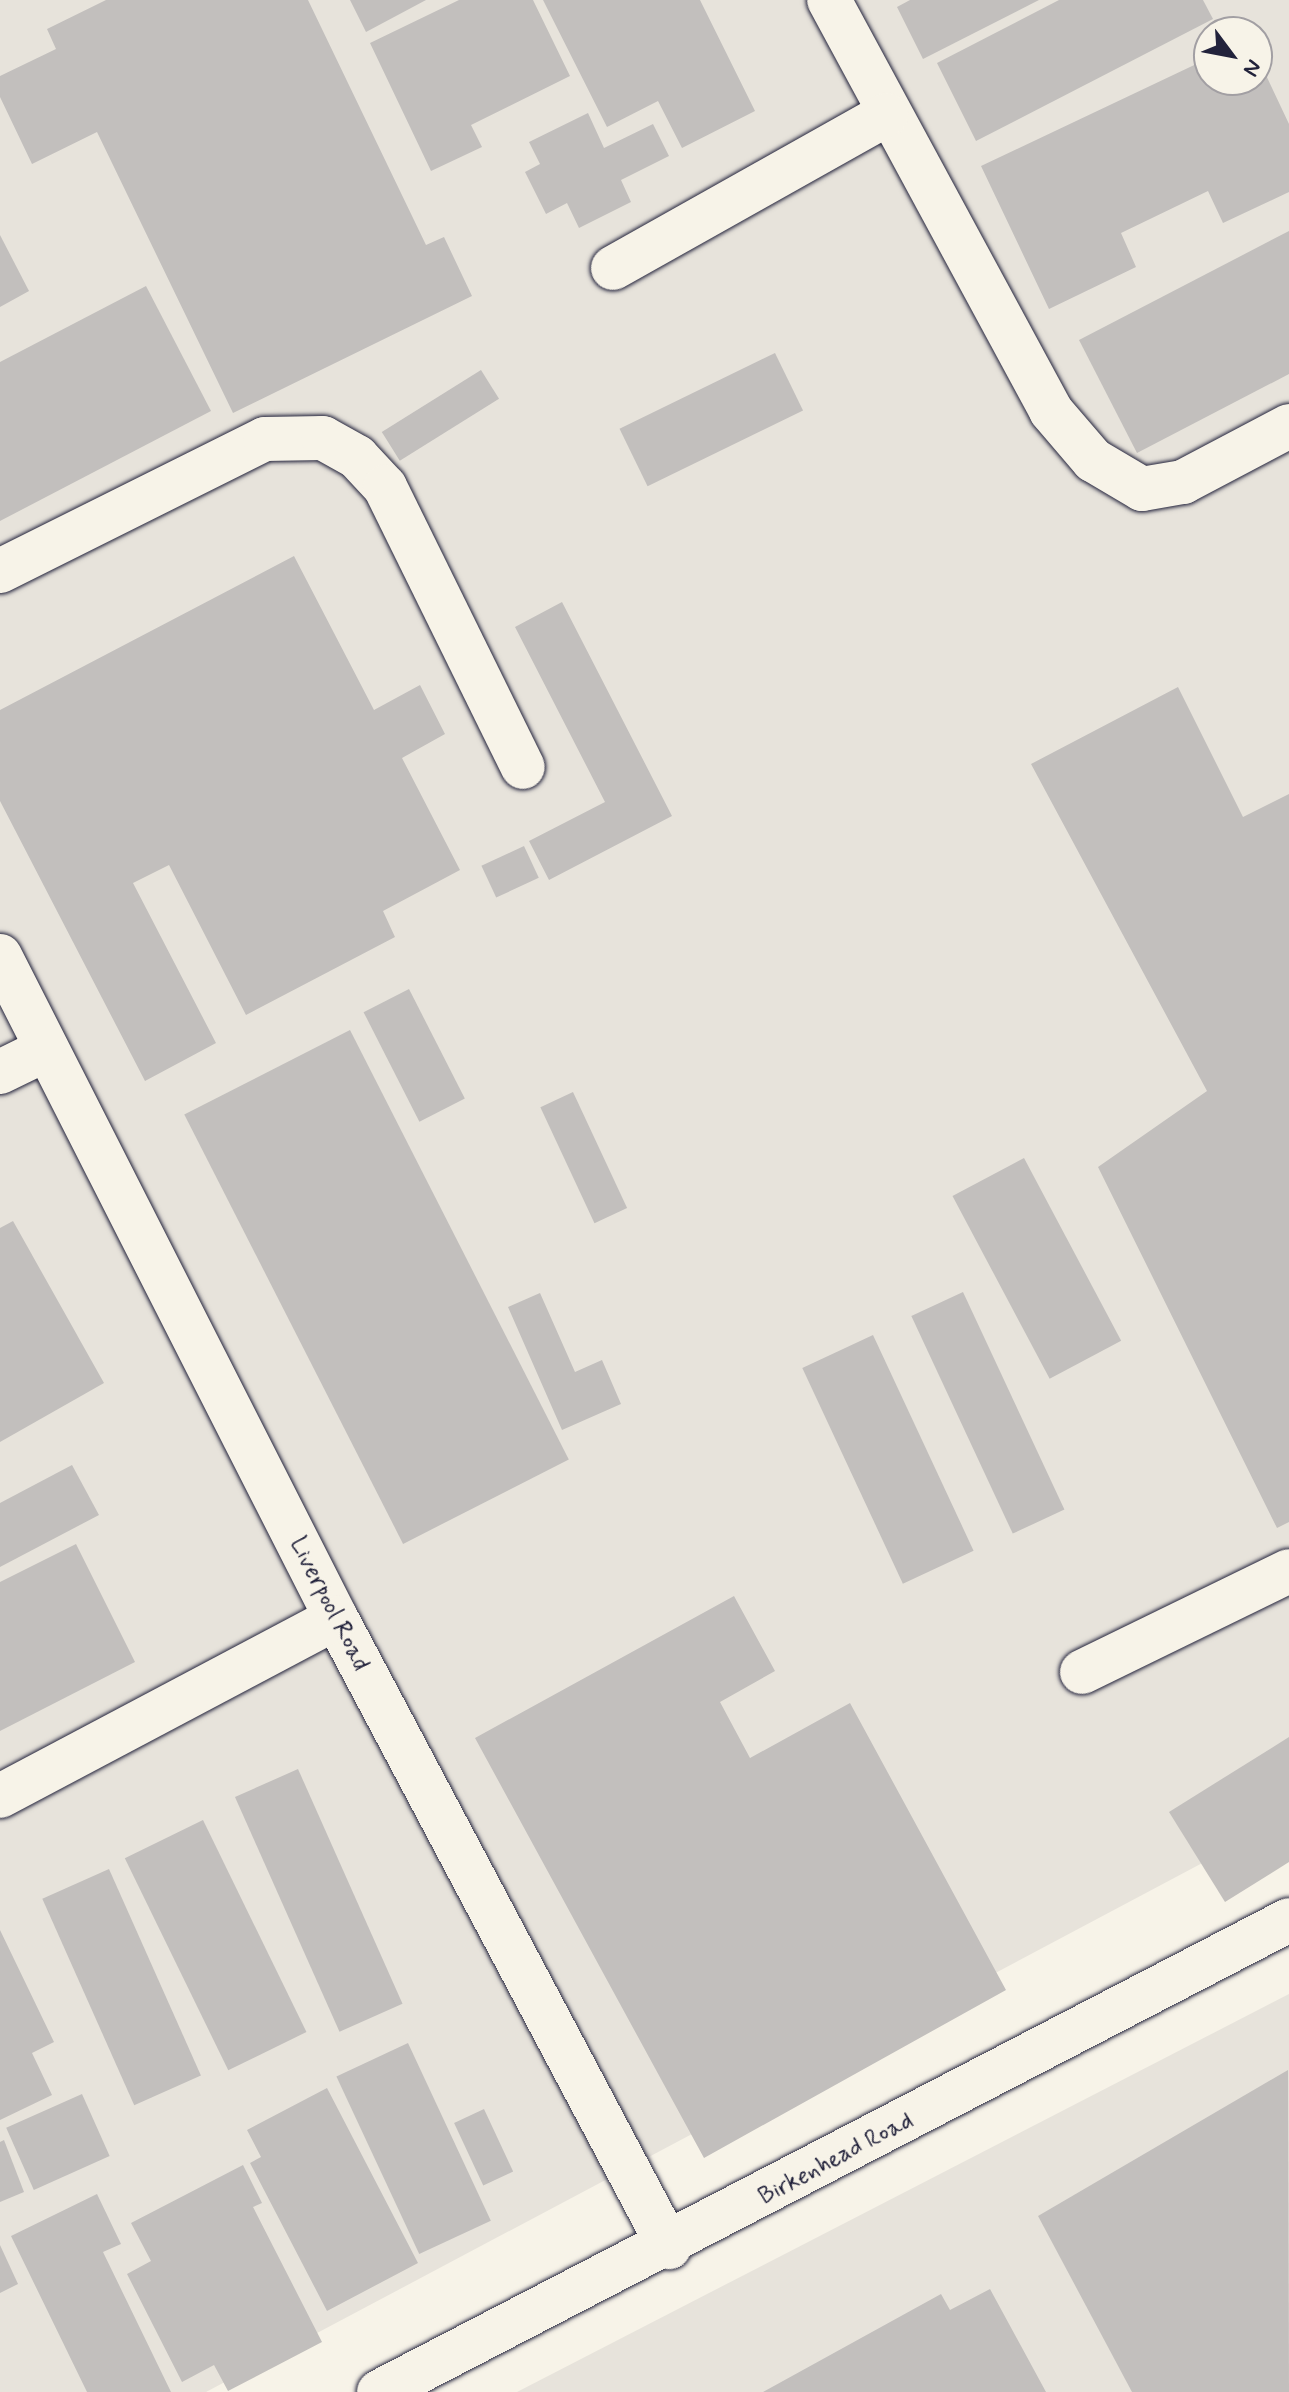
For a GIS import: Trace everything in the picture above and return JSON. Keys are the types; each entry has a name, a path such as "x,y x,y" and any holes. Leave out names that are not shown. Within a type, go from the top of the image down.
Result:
{"street":[{"path":"829,0 886,115 1051,411 1093,460 1142,489 1183,482 1289,426"},
{"path":"613,268 886,115"},
{"path":"0,571 265,439 323,438 357,457 385,487 523,767"},
{"name":"Liverpool Road","path":"0,956 336,1618 669,2247"},
{"path":"0,1072 47,1049"},
{"path":"1082,1672 1289,1571"},
{"path":"0,1796 336,1618"},
{"name":"Birkenhead Road","path":"379,2392 669,2247 1289,1920"}],"shaded area":[{"path":"0,0 1289,0 1289,1817 206,2392 0,2392"},
{"path":"1289,1994 1289,2392 517,2392"}],"building":[{"path":"106,0 308,0 426,245 444,237 472,296 233,413 97,132 32,164 0,97 0,76 56,49 47,29"},
{"path":"350,0 426,0 366,32"},
{"path":"459,0 533,0 570,76 471,125 482,147 431,171 370,43"},
{"path":"543,0 700,0 755,111 682,148 658,101 607,127"},
{"path":"910,0 1039,0 923,59 897,7"},
{"path":"1059,0 1203,0 1211,16 1193,16 1193,29 976,141 937,63"},
{"path":"1193,66 1193,96 1273,96 1273,90 1289,124 1289,192 1223,223 1208,191 1121,233 1136,267 1049,309 981,166"},
{"path":"588,113 604,148 653,124 669,156 621,180 631,202 579,228 567,203 546,214 525,172 540,164 529,142"},
{"path":"1289,231 1289,374 1137,453 1079,340"},
{"path":"0,235 29,291 0,307"},
{"path":"146,286 211,411 0,521 0,362"},
{"path":"775,353 803,411 648,486 620,429"},
{"path":"481,370 499,399 400,461 382,432"},
{"path":"294,556 374,710 420,685 445,734 402,758 460,870 383,911 395,937 246,1015 169,865 133,883 216,1043 145,1081 0,801 0,710"},
{"path":"562,602 672,816 549,880 529,841 605,802 515,627"},
{"path":"1178,687 1243,817 1289,794 1289,1522 1277,1528 1098,1167 1207,1091 1031,764"},
{"path":"524,846 539,878 496,898 481,866"},
{"path":"409,989 465,1099 419,1122 364,1012"},
{"path":"350,1030 569,1459 403,1544 184,1114"},
{"path":"573,1092 627,1208 594,1223 540,1107"},
{"path":"1024,1158 1121,1341 1050,1379 952,1196"},
{"path":"13,1221 104,1383 0,1442 0,1228"},
{"path":"963,1292 1064,1510 1013,1534 911,1316"},
{"path":"540,1293 575,1372 602,1360 621,1404 562,1430 508,1307"},
{"path":"873,1335 974,1551 903,1584 802,1368"},
{"path":"72,1465 99,1515 0,1567 0,1503"},
{"path":"76,1544 135,1662 0,1731 0,1582"},
{"path":"734,1596 775,1671 720,1702 750,1758 850,1703 1006,1990 704,2158 475,1738"},
{"path":"1289,1737 1289,1862 1225,1902 1169,1812"},
{"path":"298,1769 403,2004 339,2032 235,1797"},
{"path":"203,1820 306,2032 228,2070 125,1858"},
{"path":"109,1869 201,2075 134,2105 42,1899"},
{"path":"0,1930 54,2042 32,2053 52,2095 0,2120"},
{"path":"408,2043 491,2221 419,2254 336,2076"},
{"path":"1288,2070 1289,2392 1132,2392 1038,2216"},
{"path":"327,2088 418,2263 327,2311 250,2163 261,2157 247,2130"},
{"path":"82,2094 110,2156 34,2190 6,2128"},
{"path":"484,2109 513,2172 483,2185 454,2123"},
{"path":"4,2140 24,2192 0,2202 0,2142"},
{"path":"243,2165 262,2203 253,2207 322,2342 228,2391 214,2365 182,2382 127,2274 151,2261 131,2223"},
{"path":"97,2194 121,2244 103,2252 171,2392 87,2392 11,2236"},
{"path":"0,2245 18,2284 0,2293"},
{"path":"990,2289 1046,2392 763,2392 941,2294 950,2310"}]}
